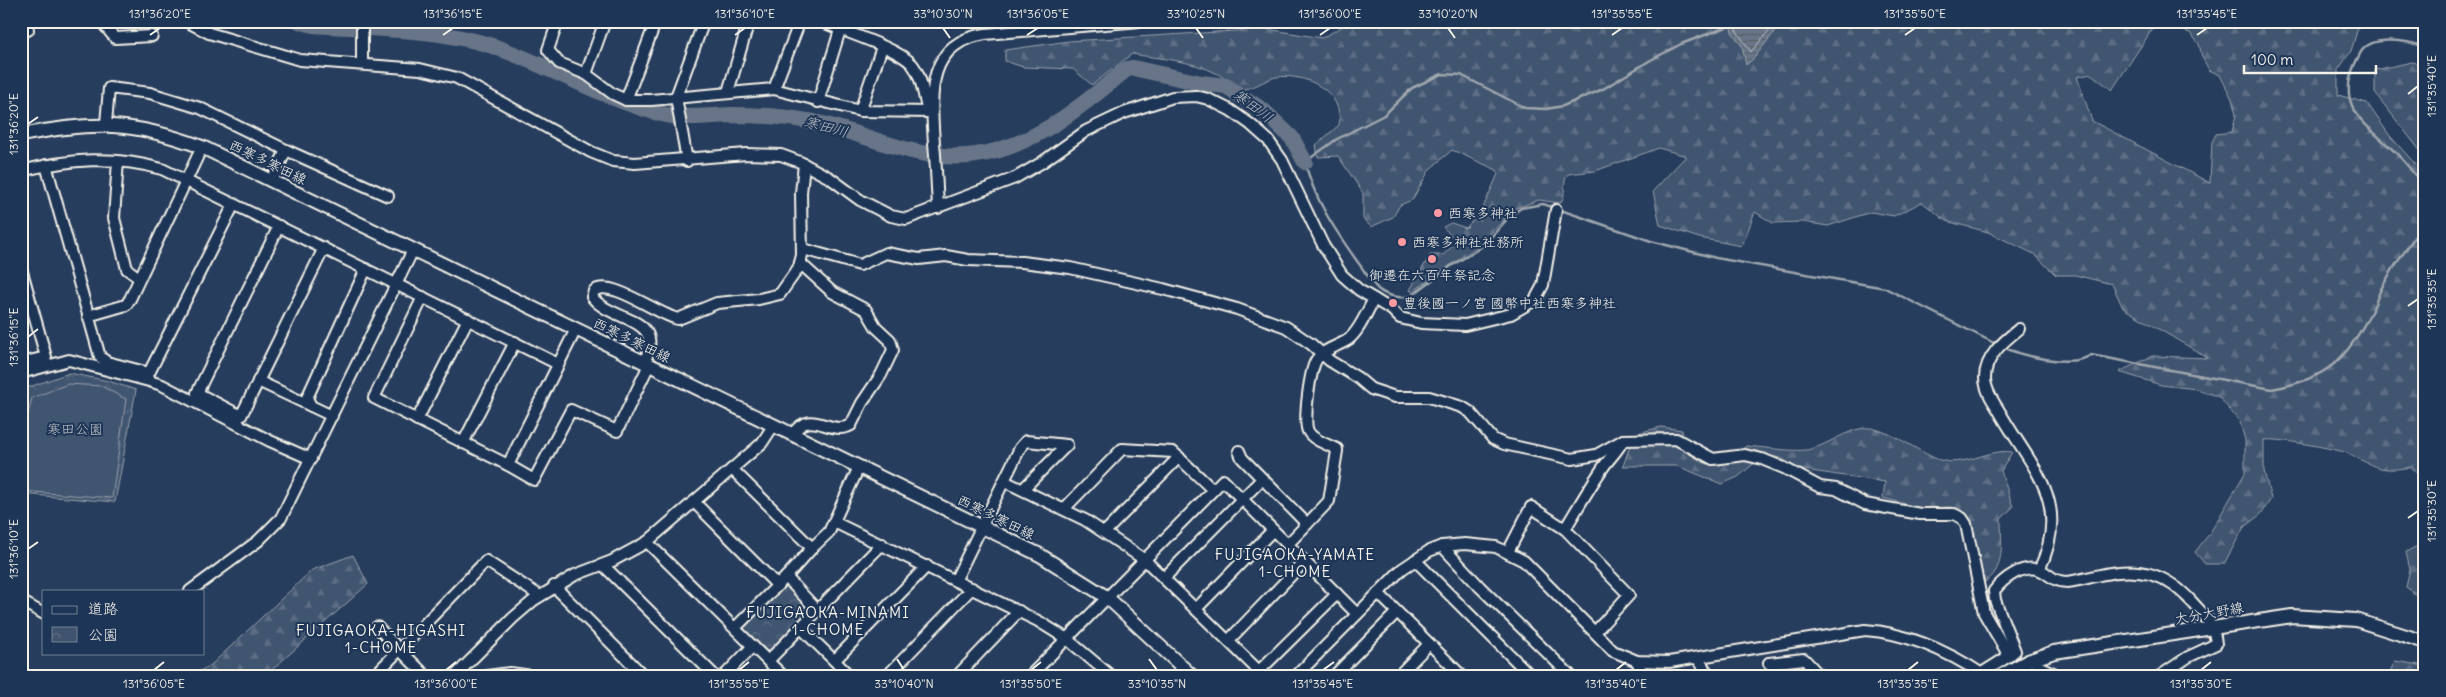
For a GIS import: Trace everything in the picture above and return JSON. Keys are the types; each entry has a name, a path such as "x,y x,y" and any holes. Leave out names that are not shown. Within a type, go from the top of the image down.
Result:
{"main road":[{"name":"西寒多寒田線","path":"21,135 76,126 106,124 128,126 173,136 202,147 1040,555 1108,598 1192,676"},
{"name":"大分大野線","path":"2000,676 2035,658 2054,652 2292,616 2318,616 2356,620 2425,642"}],"street":[{"path":"21,31 28,30 27,21"},
{"path":"101,21 116,38 152,36"},
{"path":"186,21 209,33 300,60 362,63 420,69 456,78 591,152 614,161 635,163 687,161 761,154 788,157 830,178 860,200 896,218 913,218 1023,173 1056,153 1086,130 1106,120 1157,101 1186,96 1201,97 1214,101 1241,117 1268,140 1290,174 1323,245 1337,269 1354,286 1392,310 1404,320 1421,323 1465,325 1519,310 1535,300 1543,285 1556,210"},
{"path":"362,21 362,63"},
{"path":"557,21 548,50 559,63 586,74 613,94 626,100 774,89 818,102 860,111 930,112"},
{"path":"586,74 606,21"},
{"path":"626,100 656,21"},
{"path":"687,161 676,97 704,21"},
{"path":"728,92 749,21"},
{"path":"774,89 800,21"},
{"path":"820,21 882,47 912,64 918,75 930,112"},
{"path":"938,208 930,112 932,83 937,69 946,56 970,36 1141,21"},
{"path":"818,102 840,30"},
{"path":"860,111 882,47"},
{"path":"106,124 109,88 150,93 200,108 286,150 388,196"},
{"path":"88,316 126,305 202,147"},
{"path":"272,181 286,150"},
{"path":"21,171 46,165 87,160 132,162 162,169 558,364"},
{"path":"118,161 114,218 126,269 139,278"},
{"path":"423,297 374,398 534,480 571,410 616,431 647,364 651,346 650,336 619,313 598,304 592,296 596,289 602,287 622,293 657,312 681,319 704,307 717,303 778,295 800,263 803,249 801,193 804,164"},
{"path":"46,165 100,357 107,362 149,373 234,204"},
{"path":"279,226 198,394 241,416 324,248"},
{"path":"803,249 860,265 886,253 919,259 946,256 968,260 1042,263 1173,291 1203,302 1237,309 1286,327 1330,362 1381,394 1400,398 1429,397 1462,407 1470,412 1493,439 1504,444 1572,460 1596,455 1623,440 1676,438 1713,459 1745,455 1762,459 1820,487 1836,489 1865,504 1882,509 1920,514 1954,514 1962,518 1969,537 1984,613 2009,656"},
{"path":"191,590 268,533 281,518 413,250"},
{"path":"792,435 798,427 810,422 840,428 851,425 862,403 881,375 893,350 890,340 876,327 866,310 832,292 800,263"},
{"path":"21,268 46,356 21,363"},
{"path":"311,406 307,398 366,269"},
{"path":"1288,544 1329,501 1337,451 1337,449 1310,434 1306,424 1315,361 1322,354 1352,336 1374,300"},
{"path":"417,420 468,319"},
{"path":"508,465 576,329"},
{"path":"2019,329 1994,353 1986,368 1985,379 1988,392 2041,479 2050,506 2053,521 2051,538 2039,570"},
{"path":"463,443 514,342"},
{"path":"21,373 69,360 150,381 162,385 270,441 311,459"},
{"path":"258,381 332,416"},
{"path":"455,676 513,618 554,586 575,575 603,565 647,542 762,443 773,426"},
{"path":"1565,529 1597,477 1610,458 1617,452 1623,440"},
{"path":"956,579 1020,448 1026,442 1067,445 1023,489"},
{"path":"1064,510 1122,449 1173,452 1213,490"},
{"path":"1239,451 1242,458 1307,524"},
{"path":"1105,532 1179,457"},
{"path":"734,628 829,532 859,468"},
{"path":"732,469 812,548"},
{"path":"1164,578 1262,479"},
{"path":"1030,676 1223,480 1357,614"},
{"path":"1004,481 1105,532 1145,560 1262,673 1337,594"},
{"path":"694,502 777,585"},
{"path":"1508,552 1531,507 1565,529 1630,595 1596,632"},
{"path":"834,522 956,579 1019,612 1067,639 1106,674"},
{"path":"1196,608 1274,530"},
{"path":"647,542 783,676"},
{"path":"768,661 882,544"},
{"path":"1296,676 1402,568 1442,546 1479,544 1508,552 1524,561 1613,651 1638,661 1653,663 1697,658 1865,630 1883,631 1914,638 1984,675 2015,651 1995,600 1994,591 2007,576 2023,571 2039,570 2052,579 2067,582 2130,570 2152,574 2172,583 2215,628 2216,644 2188,657 2160,676"},
{"path":"1442,546 1480,587 1571,676"},
{"path":"1415,560 1531,676"},
{"path":"374,676 486,561 540,596"},
{"path":"1229,640 1305,561"},
{"path":"603,565 714,676"},
{"path":"835,660 927,566"},
{"path":"786,577 818,610"},
{"path":"554,586 644,676"},
{"path":"887,676 972,588"},
{"path":"1378,593 1460,675"},
{"path":"21,601 42,613"},
{"path":"957,676 1019,612"},
{"path":"1334,676 1397,612"},
{"path":"377,627 426,676"},
{"path":"801,628 850,676"},
{"path":"1398,676 1429,644"},
{"path":"724,676 753,646"},
{"path":"1697,658 1710,676"},
{"path":"2035,658 2038,666 2060,676"},
{"path":"1782,676 1769,663 1804,659 1820,676"},
{"path":"1638,661 1643,676"},
{"path":"487,676 510,674 532,676"}],"green space":[{"path":"1352,21 2360,21 2351,51 2338,70 2338,95 2367,103 2390,136 2425,175 2425,480 2411,467 2381,468 2337,450 2292,442 2264,440 2264,471 2271,499 2261,514 2244,527 2224,564 2205,564 2195,552 2210,533 2245,473 2245,440 2240,422 2219,397 2197,389 2161,385 2119,372 2152,356 2208,358 2123,308 2112,284 2075,275 2056,275 2034,254 1988,232 1946,221 1922,202 1894,216 1871,212 1828,226 1803,222 1773,223 1755,212 1742,246 1699,238 1660,225 1653,191 1686,156 1659,148 1595,171 1568,174 1565,181 1564,196 1560,203 1539,200 1516,208 1477,247 1412,292 1410,290 1430,255 1443,255 1454,245 1455,240 1443,227 1451,223 1466,228 1482,210 1498,174 1497,170 1452,150 1430,169 1412,200 1400,205 1393,217 1371,227 1363,219 1363,193 1338,156 1318,157 1316,145 1339,125 1339,113 1329,94 1310,81 1299,78 1276,77 1249,88 1240,89 1208,69 1176,61 1132,54 1092,85 1073,69 1023,67 1005,61 1005,50 1069,41 1267,29 1322,38","holes":["2167,25 2190,33 2199,44 2202,57 2209,70 2220,75 2232,99 2236,115 2232,132 2216,134 2212,142 2210,183 2092,121 2077,77 2091,74 2112,90 2153,28"]},
{"path":"2412,62 2425,65 2425,157 2375,93 2375,70"},
{"name":"寒田公園","path":"69,373 108,381 136,390 115,502 21,494 21,390"},
{"name":"寒田公園","path":"68,384 101,386 126,399 112,498 21,491 21,443 32,398"},
{"path":"1661,427 1682,430 1685,451 1704,463 1727,463 1746,446 1789,450 1811,449 1864,428 1881,431 1930,456 1947,461 1956,462 1994,453 2012,452 2001,471 2013,507 2001,519 2001,554 1996,570 1985,582 1975,550 1975,532 1963,512 1952,507 1921,508 1883,498 1885,482 1798,469 1781,458 1764,455 1738,477 1722,484 1677,466 1623,466 1634,434"},
{"path":"2425,542 2425,602 2406,587 2410,570 2406,552"},
{"path":"353,555 368,584 265,676 191,676 211,665 312,570"},
{"path":"785,583 788,583 812,612 771,652 767,653 743,630 743,625"},
{"path":"2395,661 2425,666 2425,676 2388,676"}],"water":[{"path":"1729,21 1783,21 1754,58 1746,65 1742,46 1732,32"}],"waterway":[{"name":"寒田川","path":"299,21 313,25 433,33 479,42 522,57 623,102 666,115 690,117 749,115 798,119 829,126 912,151 954,157 998,150 1038,134 1075,110 1127,69 1133,68 1201,83 1226,86 1264,111 1292,138 1305,162"},
{"path":"1732,25 1681,44 1603,89 1563,106 1546,109 1525,108 1461,75 1442,74 1412,88 1384,115 1337,139 1305,162 1309,176 1326,214 1357,261 1378,289 1394,296 1411,296 1451,266 1483,246 1510,216 1521,208 1543,204 1651,241 1716,258 1885,288 1998,345"},
{"path":"2425,47 2391,40 2366,46 2353,69 2349,83 2349,95 2352,106 2359,117 2400,157 2425,189"},
{"path":"2003,347 2034,357 2060,361 2083,359 2091,355 2272,389 2291,385 2321,373 2344,354 2354,342 2374,307 2381,289 2425,221"}],"place":[{"name":"西寒多神社","path":"1438,213"},
{"name":"西寒多神社社務所","path":"1402,242"},
{"name":"御遷在六百年祭記念","path":"1432,259"},
{"name":"豊後國一ノ宮 國幣中社西寒多神社","path":"1393,303"}],"district":[{"name":"FUJIGAOKA-YAMATE 1-CHOME","path":"1295,564"},
{"name":"FUJIGAOKA-MINAMI 1-CHOME","path":"828,622"},
{"name":"FUJIGAOKA-HIGASHI 1-CHOME","path":"381,640"}]}
